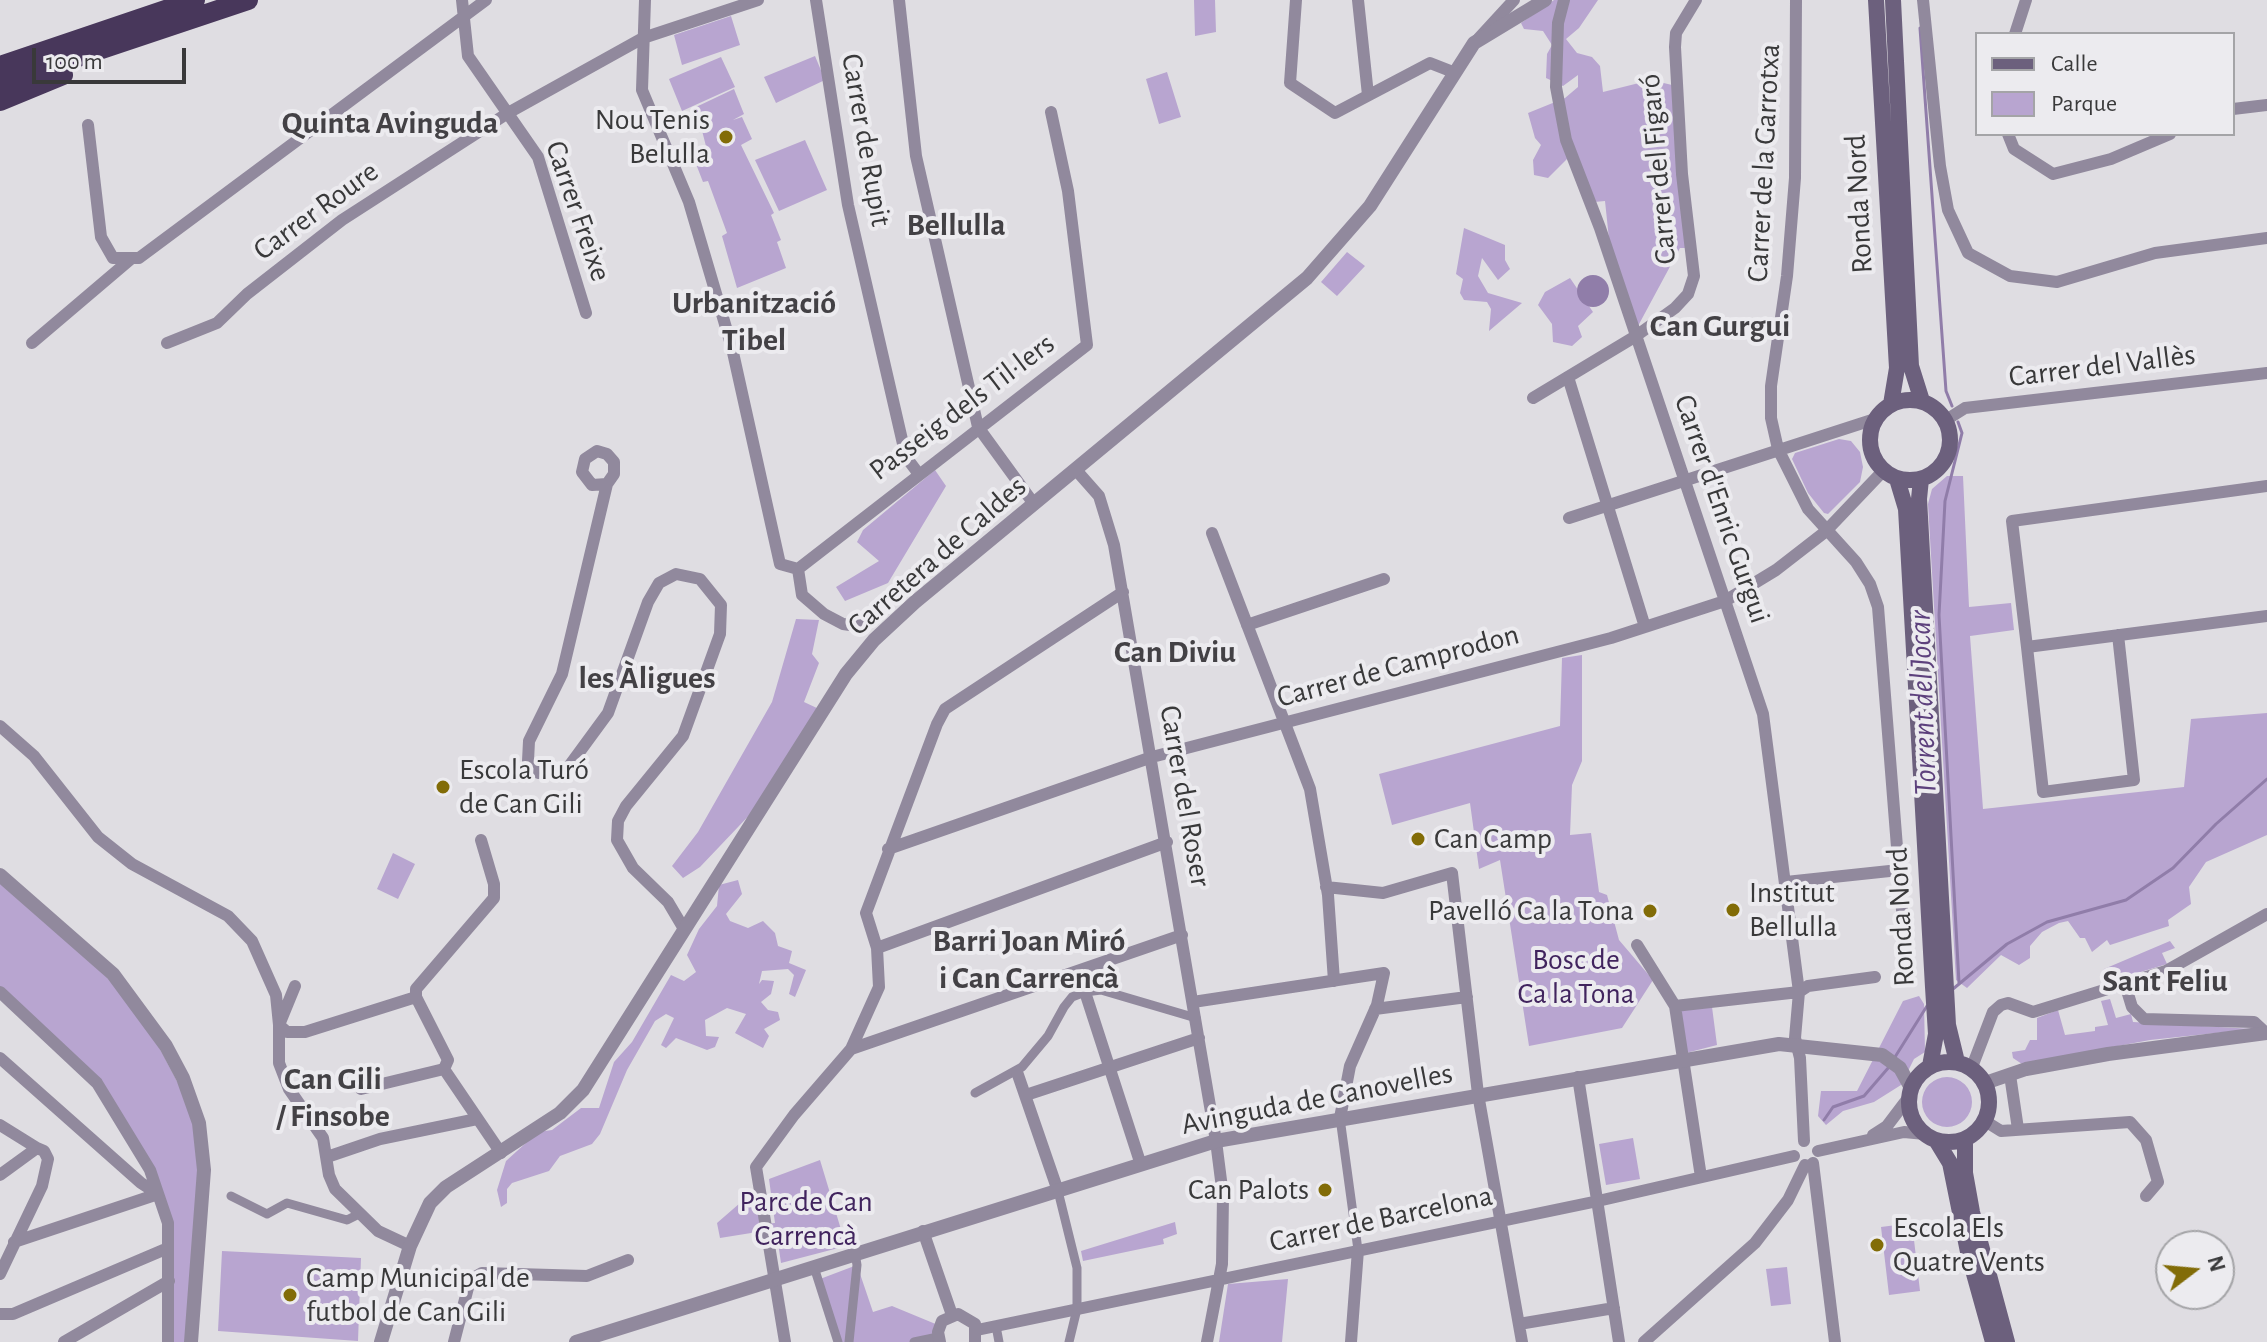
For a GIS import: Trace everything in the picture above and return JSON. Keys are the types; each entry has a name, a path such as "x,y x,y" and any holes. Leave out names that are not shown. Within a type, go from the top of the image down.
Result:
{"highway":[{"path":"0,66 195,0"},
{"path":"0,83 248,0"},
{"path":"0,101 184,21"}],"main road":[{"name":"Ronda Nord","path":"1876,0 1897,368 1891,404"},
{"name":"Ronda Nord","path":"1893,0 1911,366 1922,401"},
{"path":"1903,400 1922,401 1946,420 1951,435 1947,458 1934,473 1921,479 1891,474 1872,454 1870,440 1875,419 1891,404 1903,400"},
{"name":"Ronda Nord","path":"1891,474 1906,509 1938,997 1930,1066"},
{"name":"Ronda Nord","path":"1921,479 1919,499 1946,980 1938,997 1964,1064"},
{"path":"1931,1137 1952,1143 1965,1139 1985,1121 1990,1101 1985,1083 1964,1064 1930,1066 1910,1093 1910,1113 1950,1163 1968,1252 1993,1342"},
{"path":"1965,1139 1965,1173 1972,1212 2007,1342"}],"street":[{"name":"Carrer Freixe","path":"462,0 461,19 468,56 538,157 586,313"},
{"path":"88,125 101,237 113,258 139,258 486,0"},
{"path":"645,0 642,90 689,202 732,348 780,564 798,569 802,595 824,614 843,624 857,626 873,618"},
{"name":"Carrer Roure","path":"167,343 217,323 247,294 342,220 508,113 643,38 758,0"},
{"name":"Carrer de Rupit","path":"816,0 848,205 906,457 918,473"},
{"path":"899,0 916,156 978,427 1034,504"},
{"path":"1296,0 1290,83 1335,113 1430,63 1453,72"},
{"path":"1358,0 1368,95"},
{"path":"1474,43 1514,0"},
{"name":"Carrer d'Enric Gurgui","path":"1564,0 1558,23 1556,87 1566,140 1636,336 1763,714 1799,992 1795,1038 1804,1141"},
{"name":"Carrer del Figaró","path":"1533,398 1636,336 1675,308 1688,294 1694,276 1681,160 1675,47 1676,33 1696,0"},
{"name":"Carrer de la Garrotxa","path":"1796,0 1795,178 1787,276 1771,386 1771,418 1778,449 1808,509 1825,532 1856,562 1870,584 1878,607 1903,923"},
{"path":"1923,0 1940,166 1948,210 1968,253 2010,276 2057,282 2155,253 2267,238"},
{"path":"2016,29 2026,0"},
{"name":"Carretera de Caldes","path":"381,1342 410,1246 430,1203 446,1187 560,1113 583,1090 860,657 915,602 1307,278 1370,206 1474,43 1539,1"},
{"path":"2235,109 2267,105"},
{"name":"Passeig dels Til·lers","path":"798,569 1087,345 1068,191 1051,112"},
{"path":"2009,136 2014,149 2053,174 2111,159 2165,136"},
{"path":"32,343 132,258"},
{"name":"Carrer del Vallès","path":"1946,420 1965,408 2267,373"},
{"path":"1568,377 1645,627"},
{"path":"1569,518 1875,419"},
{"name":"Carrer del Roser","path":"1076,470 1099,496 1105,508 1123,592 1216,1141 1223,1196 1220,1278 1207,1342"},
{"name":"Carrer de Camprodon","path":"888,849 1152,757 1645,627 1725,601 1776,570 1891,474"},
{"path":"607,484 562,674 529,741 528,761 538,773 564,773 608,713 648,602 659,583 676,574 700,579 721,605 720,634 683,736 626,806 618,821 617,840 633,868 668,902 684,929"},
{"path":"2118,635 2134,780 2043,792 2012,521 2267,486"},
{"path":"1212,533 1310,789 1326,887 1334,981"},
{"path":"1247,625 1384,579"},
{"path":"785,1342 777,1279 756,1167 794,1115 851,1049 879,987 877,948 866,913 888,849 945,709 1123,592"},
{"path":"2027,647 2267,616"},
{"path":"0,726 34,756 98,837 132,864 228,916 252,941 276,995 279,1063 289,1089 323,1138 335,1189 359,1214 393,1241 410,1246"},
{"path":"279,1063 287,1044 305,1032 416,993 494,898 494,884 481,840"},
{"path":"877,948 1167,842"},
{"path":"1786,882 1899,870"},
{"path":"1326,887 1383,893 1452,873 1478,1094 1522,1342"},
{"path":"0,875 113,974 166,1046 183,1078 199,1123 204,1170 191,1342"},
{"path":"1964,1064 1993,1012 2001,1005 2014,1004 2033,1012 2166,971 2267,914"},
{"path":"851,1049 1182,935"},
{"path":"1637,945 1675,1006 1701,1177"},
{"path":"1193,1002 1384,973 1375,1009 1350,1066 1340,1118 1358,1250 1351,1342"},
{"path":"1675,1006 1799,992 1808,986 1875,977"},
{"path":"2125,984 2132,1007 2144,1019 2254,1022 2266,1033"},
{"path":"276,995 295,986 279,1025"},
{"path":"975,1093 1017,1072 1048,1036 1072,997 1085,992 1101,990 1196,1018"},
{"path":"0,992 97,1083 150,1170 168,1223 168,1342"},
{"path":"1085,992 1141,1165"},
{"path":"416,993 448,1060 444,1069"},
{"path":"1375,1009 1467,997"},
{"path":"279,1025 287,1032 305,1032"},
{"path":"1985,1083 2108,1054 2266,1033"},
{"path":"1026,1095 1199,1038"},
{"name":"Avinguda de Canovelles","path":"576,1342 1216,1141 1779,1044 1895,1064 1910,1093"},
{"path":"0,1058 141,1183 158,1194"},
{"path":"361,1089 444,1069"},
{"path":"444,1069 501,1153"},
{"path":"1017,1072 1058,1191 1077,1268 1077,1309 1069,1342"},
{"path":"2010,1075 2018,1129"},
{"path":"1578,1077 1619,1342"},
{"path":"1867,1139 1887,1126 1910,1093"},
{"path":"327,1157 380,1139 477,1119"},
{"path":"1985,1121 2001,1131 2130,1122 2146,1140 2158,1182 2146,1196"},
{"path":"0,1125 44,1151 48,1169 0,1274"},
{"path":"1835,1342 1812,1160 1815,1145 1804,1141 1795,1148 1794,1156 1812,1160 1867,1139 1904,1132 1931,1137"},
{"path":"0,1175 37,1148"},
{"name":"Carrer de Barcelona","path":"977,1339 996,1326 1598,1201 1794,1156"},
{"path":"1644,1342 1755,1243 1788,1200 1812,1160"},
{"path":"14,1242 158,1194"},
{"path":"231,1196 267,1214 287,1203 347,1220 359,1214"},
{"path":"923,1231 952,1315"},
{"path":"0,1314 13,1314 168,1248"},
{"path":"849,1342 857,1265 855,1253"},
{"path":"454,1342 470,1280 482,1273 587,1276 628,1260"},
{"path":"814,1267 838,1342"},
{"path":"64,1342 169,1281"},
{"path":"1519,1324 1614,1308"},
{"path":"921,1341 939,1340 942,1321 952,1315 970,1319 977,1339"},
{"path":"996,1326 999,1342"}],"green space":[{"path":"1194,0 1215,0 1216,32 1195,36"},
{"path":"1554,0 1598,0 1579,28 1566,39 1577,53 1592,57 1600,66 1603,92 1651,80 1672,85 1687,248 1680,248 1638,326 1609,239 1605,201 1594,202 1567,159 1548,178 1534,175 1533,160 1541,145 1535,138 1528,113 1565,98 1578,87 1578,75 1563,86 1546,78 1547,54 1552,45 1543,31 1524,29 1521,23"},
{"path":"731,16 740,45 682,65 674,35"},
{"path":"815,56 825,80 776,103 764,77"},
{"path":"721,57 735,87 682,111 669,79"},
{"path":"1167,72 1181,117 1159,124 1146,79"},
{"path":"734,89 744,114 733,120 742,117 752,139 741,145 774,213 771,215 781,240 777,242 786,268 737,288 722,236 727,233 708,181 703,182 696,164 709,158 696,107"},
{"path":"805,140 827,190 779,211 755,160"},
{"path":"1464,228 1505,245 1505,260 1510,269 1498,280 1482,258 1478,276 1488,293 1522,303 1489,331 1491,309 1487,302 1464,300 1460,293 1463,279 1456,274"},
{"path":"1347,252 1365,266 1337,296 1321,282"},
{"path":"1570,278 1593,312 1578,326 1582,337 1572,346 1553,342 1552,324 1538,305 1545,292"},
{"path":"1839,439 1851,441 1860,452 1863,467 1860,482 1828,514 1808,493 1792,459 1795,453"},
{"path":"935,470 946,486 888,583 845,601 836,587 879,561 857,542 863,530"},
{"path":"1947,476 1963,476 1969,607 2011,603 2014,630 1970,636 1983,809 2184,787 2191,719 2267,713 2267,835 2206,862 2189,887 2191,904 2168,920 2169,926 2110,945 2107,940 2092,952 2085,938 2080,938 2068,921 2059,923 2042,932 2030,946 2030,958 2019,965 2001,955 1967,988 1956,980 1928,504 1932,489"},
{"path":"796,619 819,620 812,654 819,663 804,702 819,709 758,806 700,867 683,878 672,866 698,832 772,702"},
{"name":"Bosc de Ca la Tona","path":"1582,655 1582,761 1572,785 1570,835 1591,833 1599,892 1607,895 1619,940 1653,980 1622,1028 1529,1046 1500,860 1479,869 1470,803 1392,825 1379,774 1560,726 1562,658"},
{"path":"393,853 415,864 398,899 377,889"},
{"path":"0,875 138,1007 199,1123 191,1342 168,1342 164,1207 97,1083 0,989"},
{"path":"738,880 742,894 726,914 730,921 748,928 763,921 775,933 778,946 792,951 789,963 806,970 795,997 789,994 794,975 788,969 762,971 759,984 762,980 774,981 771,994 761,1002 768,1010 778,1012 780,1020 764,1029 769,1036 763,1048 735,1033 746,1014 727,1008 705,1020 706,1036 719,1037 715,1047 707,1050 676,1038 666,1048 661,1045 674,1018 666,1014 655,1021 627,1070 600,1134 592,1144 560,1156 549,1171 512,1183 507,1189 507,1203 501,1207 497,1190 506,1161 538,1132 552,1130 581,1108 599,1108 614,1062 632,1042 671,975 684,981 696,972 687,955 699,929 717,906 719,885"},
{"path":"2170,941 2175,948 2162,953 2167,964 2104,983 2101,975 2104,969"},
{"path":"1919,996 1924,1004 1925,1052 1914,1059 1901,1085 1874,1102 1843,1111 1826,1125 1818,1116 1821,1091 1857,1091 1903,1001"},
{"path":"2110,999 2116,1018 2131,1014 2133,1022 2253,1029 2150,1040 2022,1064 2013,1058 2012,1052 2025,1050 2030,1040 2037,1040 2037,1018 2058,1010 2065,1035 2095,1031 2095,1027 2108,1025 2101,1001"},
{"path":"1712,1007 1717,1045 1686,1053 1678,1010"},
{"path":"1947,1077 1965,1084 1972,1102 1965,1120 1947,1127 1929,1120 1922,1102 1929,1084"},
{"path":"1633,1138 1640,1179 1606,1185 1599,1144"},
{"name":"Parc de Can Carrencà","path":"820,1160 846,1246 781,1263 776,1229 720,1238 717,1223 755,1190 762,1224 775,1223 769,1179"},
{"path":"1175,1222 1177,1234 1163,1239 1164,1244 1083,1261 1081,1251"},
{"path":"1912,1223 1920,1291 1889,1295 1881,1227"},
{"name":"Camp Municipal de futbol de Can Gili","path":"222,1251 361,1258 358,1341 218,1331"},
{"path":"857,1265 873,1312 892,1306 938,1325 938,1342 841,1342 820,1279"},
{"path":"1787,1267 1791,1304 1771,1306 1766,1269"},
{"path":"1288,1279 1282,1342 1219,1342 1228,1284"}],"shaded area":[{"path":"1593,275 1604,280 1609,291 1604,302 1593,307 1582,302 1577,291 1582,280"}],"waterway":[{"name":"Torrent del Jocar","path":"1920,28 1946,391 1952,406"},
{"name":"Torrent del Jocar","path":"1958,422 1962,433 1945,501 1939,615 1959,983"},
{"path":"1953,989 2007,944 2047,922 2126,900 2173,868 2267,779"},
{"path":"1895,1057 1927,1006"},
{"path":"1824,1120 1833,1107 1864,1096 1889,1067"}],"place":[{"name":"Nou Tenis Belulla","path":"726,137"},
{"name":"Escola Turó de Can Gili","path":"443,787"},
{"name":"Can Camp","path":"1418,839"},
{"name":"Institut Bellulla","path":"1733,910"},
{"name":"Pavelló Ca la Tona","path":"1650,911"},
{"name":"Can Palots","path":"1325,1190"},
{"name":"Escola Els Quatre Vents","path":"1877,1245"},
{"name":"Camp Municipal de futbol de Can Gili","path":"290,1295"}],"district":[{"name":"Quinta Avinguda","path":"390,123"},
{"name":"Bellulla","path":"956,225"},
{"name":"Urbanització Tibel","path":"754,322"},
{"name":"Can Gurgui","path":"1720,326"},
{"name":"Can Diviu","path":"1175,652"},
{"name":"les Àligues","path":"647,678"},
{"name":"Barri Joan Miró i Can Carrencà","path":"1029,960"},
{"name":"Sant Feliu","path":"2165,981"},
{"name":"Can Gili / Finsobe","path":"333,1098"}]}
